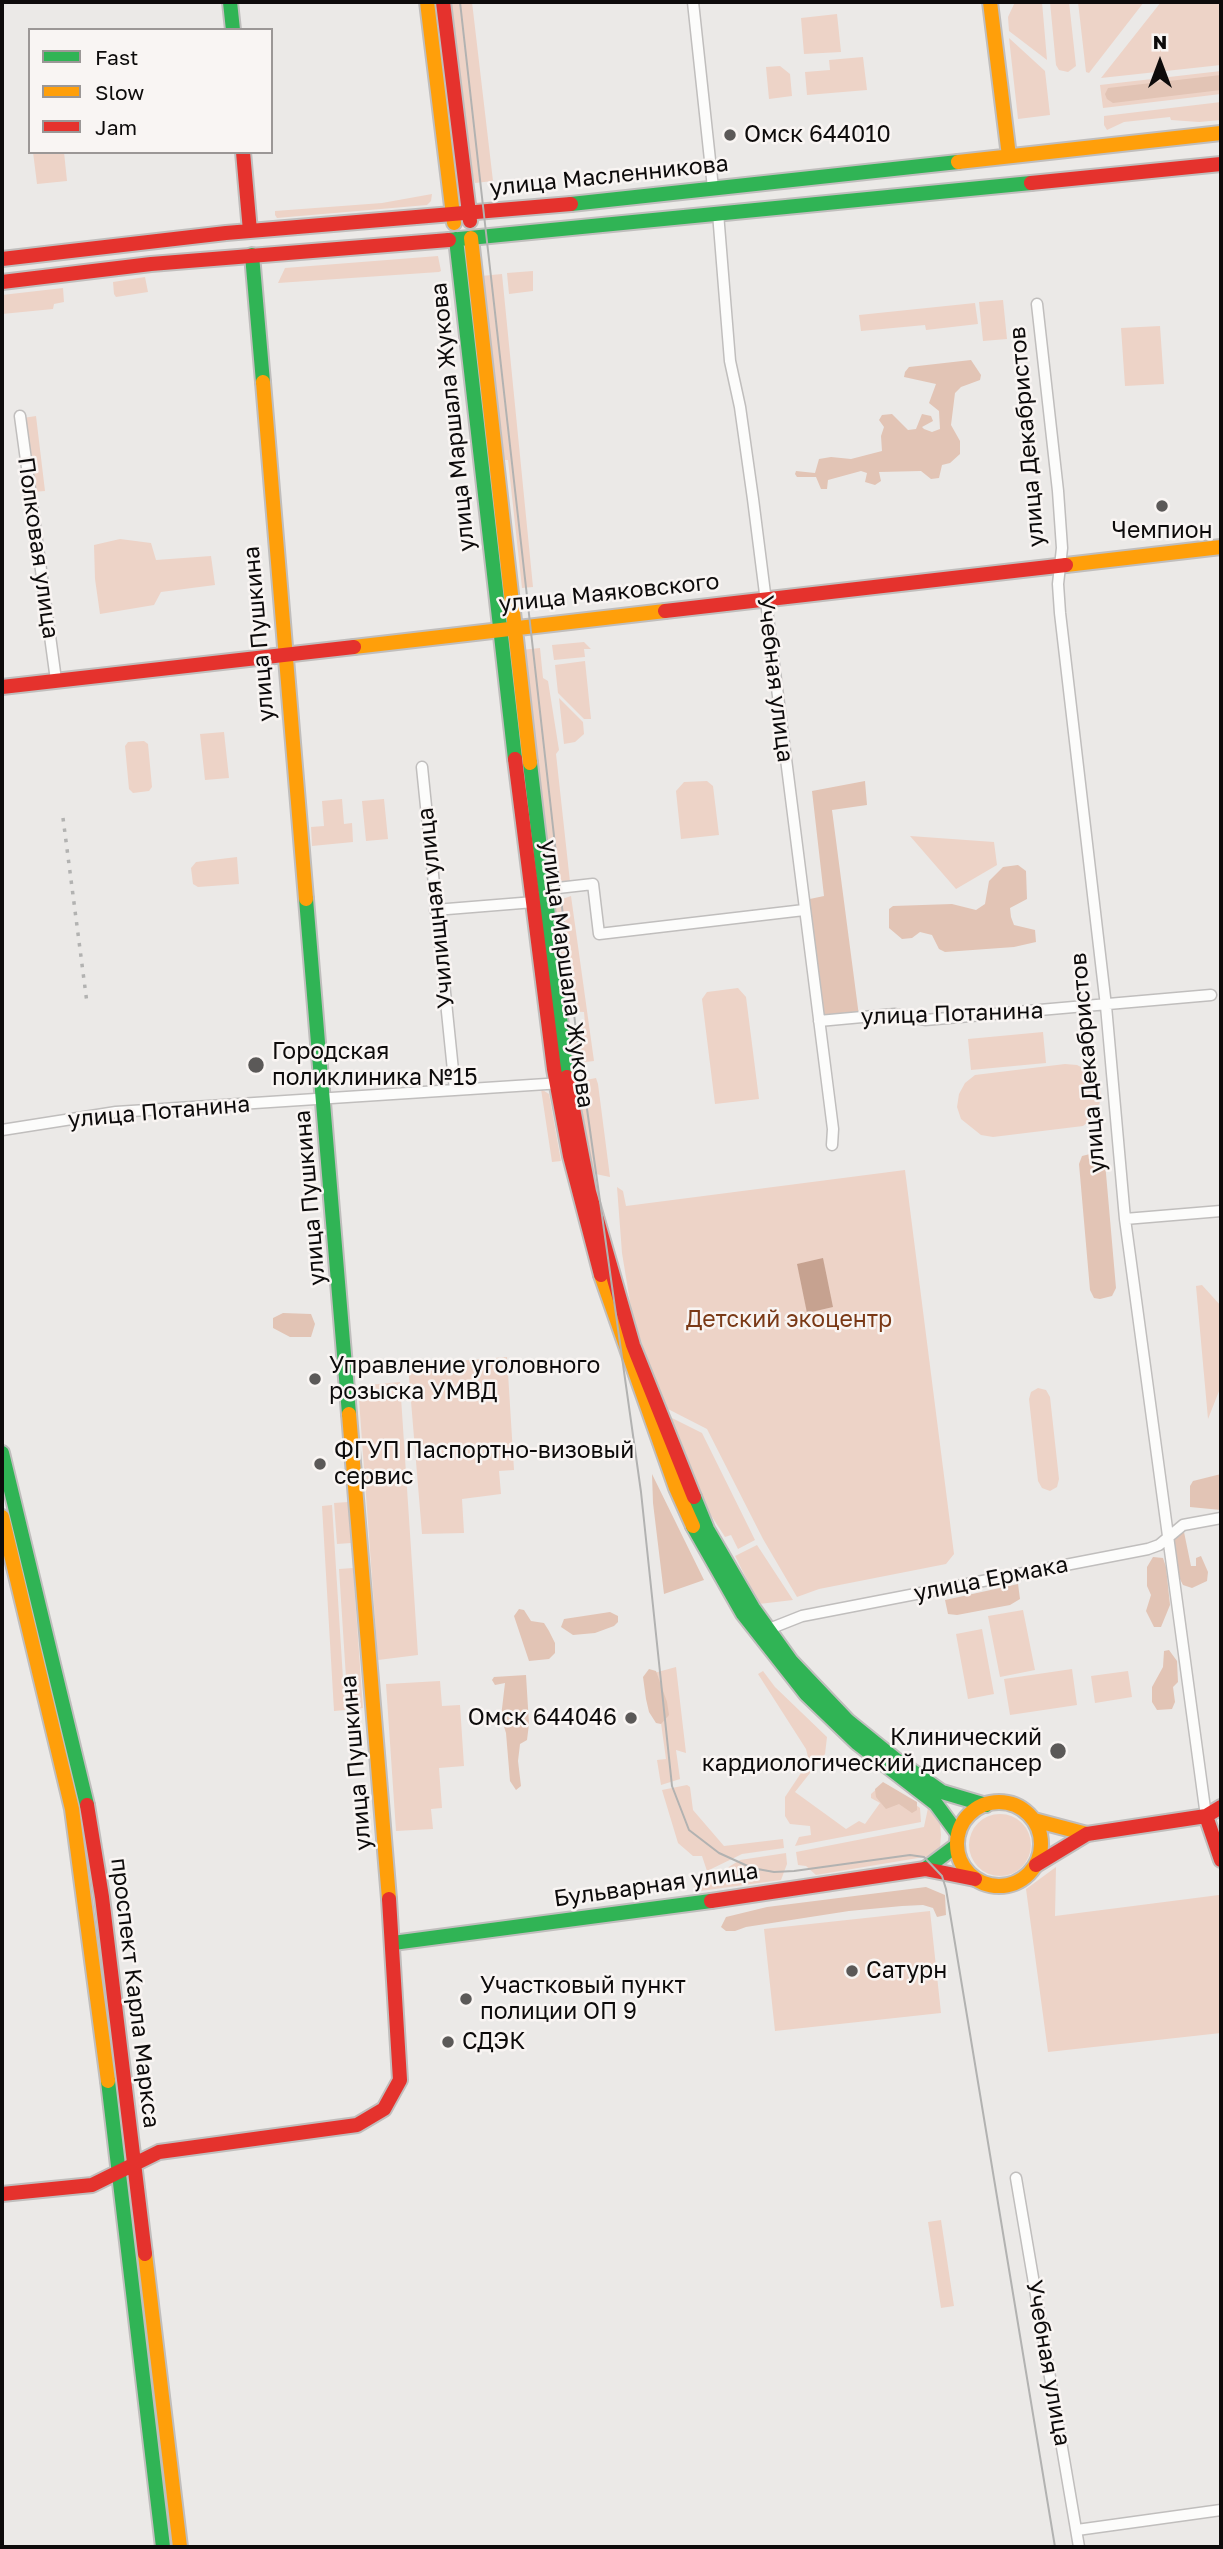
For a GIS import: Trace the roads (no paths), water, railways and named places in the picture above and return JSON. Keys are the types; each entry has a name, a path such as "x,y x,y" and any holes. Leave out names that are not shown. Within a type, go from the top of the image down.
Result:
{"main road":[{"path":"230,2 233,28"},
{"name":"улица Маршала Жукова","path":"427,2 499,628 562,1083 598,1230 647,1385 707,1529 762,1632 806,1694 841,1729 936,1804 957,1839"},
{"name":"улица Маршала Жукова","path":"443,2 515,626 537,894"},
{"path":"990,2 1010,173 998,185"},
{"name":"улица Масленникова","path":"2,258 250,231 469,213 729,187 1221,133"},
{"name":"улица Пушкина","path":"133,2164 159,2152 357,2125 384,2109 397,2090 400,2073 393,1943 325,1100 284,654 243,154"},
{"name":"улица Масленникова","path":"2,282 252,255 471,238 1221,164"},
{"path":"873,171 868,184 876,198"},
{"path":"718,213 719,196 729,187"},
{"path":"453,214 471,238"},
{"path":"315,226 310,239 317,250"},
{"name":"улица Маяковского","path":"2,687 1221,547"},
{"name":"проспект Карла Маркса","path":"2,1453 87,1806 104,1916 180,2547"},
{"name":"проспект Карла Маркса","path":"2,1517 72,1809 87,1903 163,2547"},
{"name":"улица Маршала Жукова","path":"762,1632 864,1735 942,1792 986,1805"},
{"path":"63,1772 79,1769"},
{"path":"1036,1865 1041,1850 1041,1834 1034,1820 1016,1805 999,1802 970,1813 957,1839 960,1860 975,1879 988,1885 1009,1885 1027,1876 1036,1865 1087,1834 1206,1816 1221,1807"},
{"path":"72,1809 87,1806"},
{"path":"1206,1816 1221,1860"},
{"path":"1034,1820 1087,1834"},
{"name":"Бульварная улица","path":"925,1869 957,1839"},
{"name":"Бульварная улица","path":"393,1943 658,1909 925,1869 975,1879"},
{"path":"2,2194 92,2185 133,2164"}],"street":[{"path":"693,2 713,188"},
{"name":"Учебная улица","path":"718,213 730,361 740,407 765,598 833,1129 832,1145"},
{"name":"улица Декабристов","path":"1037,304 1058,491 1062,629 1106,1006 1125,1219 1206,1816"},
{"name":"Полковая улица","path":"20,416 56,680"},
{"name":"Училищная улица","path":"422,767 455,1090"},
{"path":"436,910 593,884 599,934 804,910"},
{"name":"улица Потанина","path":"819,1021 895,1014 925,1020 1212,995"},
{"name":"улица Потанина","path":"2,1130 116,1112 562,1083"},
{"path":"1125,1219 1221,1211"},
{"name":"улица Ермака","path":"762,1632 803,1616 1142,1550 1159,1545 1183,1525 1221,1518"},
{"name":"Учебная улица","path":"1016,2178 1079,2547"},
{"path":"1077,2530 1221,2510"}],"tram line":[{"path":"460,2 576,1031 641,1492 672,1786 689,1830 719,1853 752,1868 774,1872 794,1871 910,1855 924,1857 942,1876 1055,2547"}],"railway":[{"path":"63,818 87,1003"}],"place":[{"name":"Омск 644010","path":"730,135"},
{"name":"Чемпион","path":"1162,506"},
{"name":"Городская поликлиника №15","path":"256,1065"},
{"name":"Управление уголовного розыска УМВД","path":"315,1379"},
{"name":"ФГУП Паспортно-визовый сервис","path":"320,1464"},
{"name":"Омск 644046","path":"631,1718"},
{"name":"Клинический кардиологический диспансер","path":"1058,1751"},
{"name":"Сатурн","path":"852,1971"},
{"name":"Участковый пункт полиции ОП 9","path":"466,1999"},
{"name":"СДЭК","path":"448,2042"}],"park label":[{"name":"Детский экоцентр","path":"789,1320"}]}
